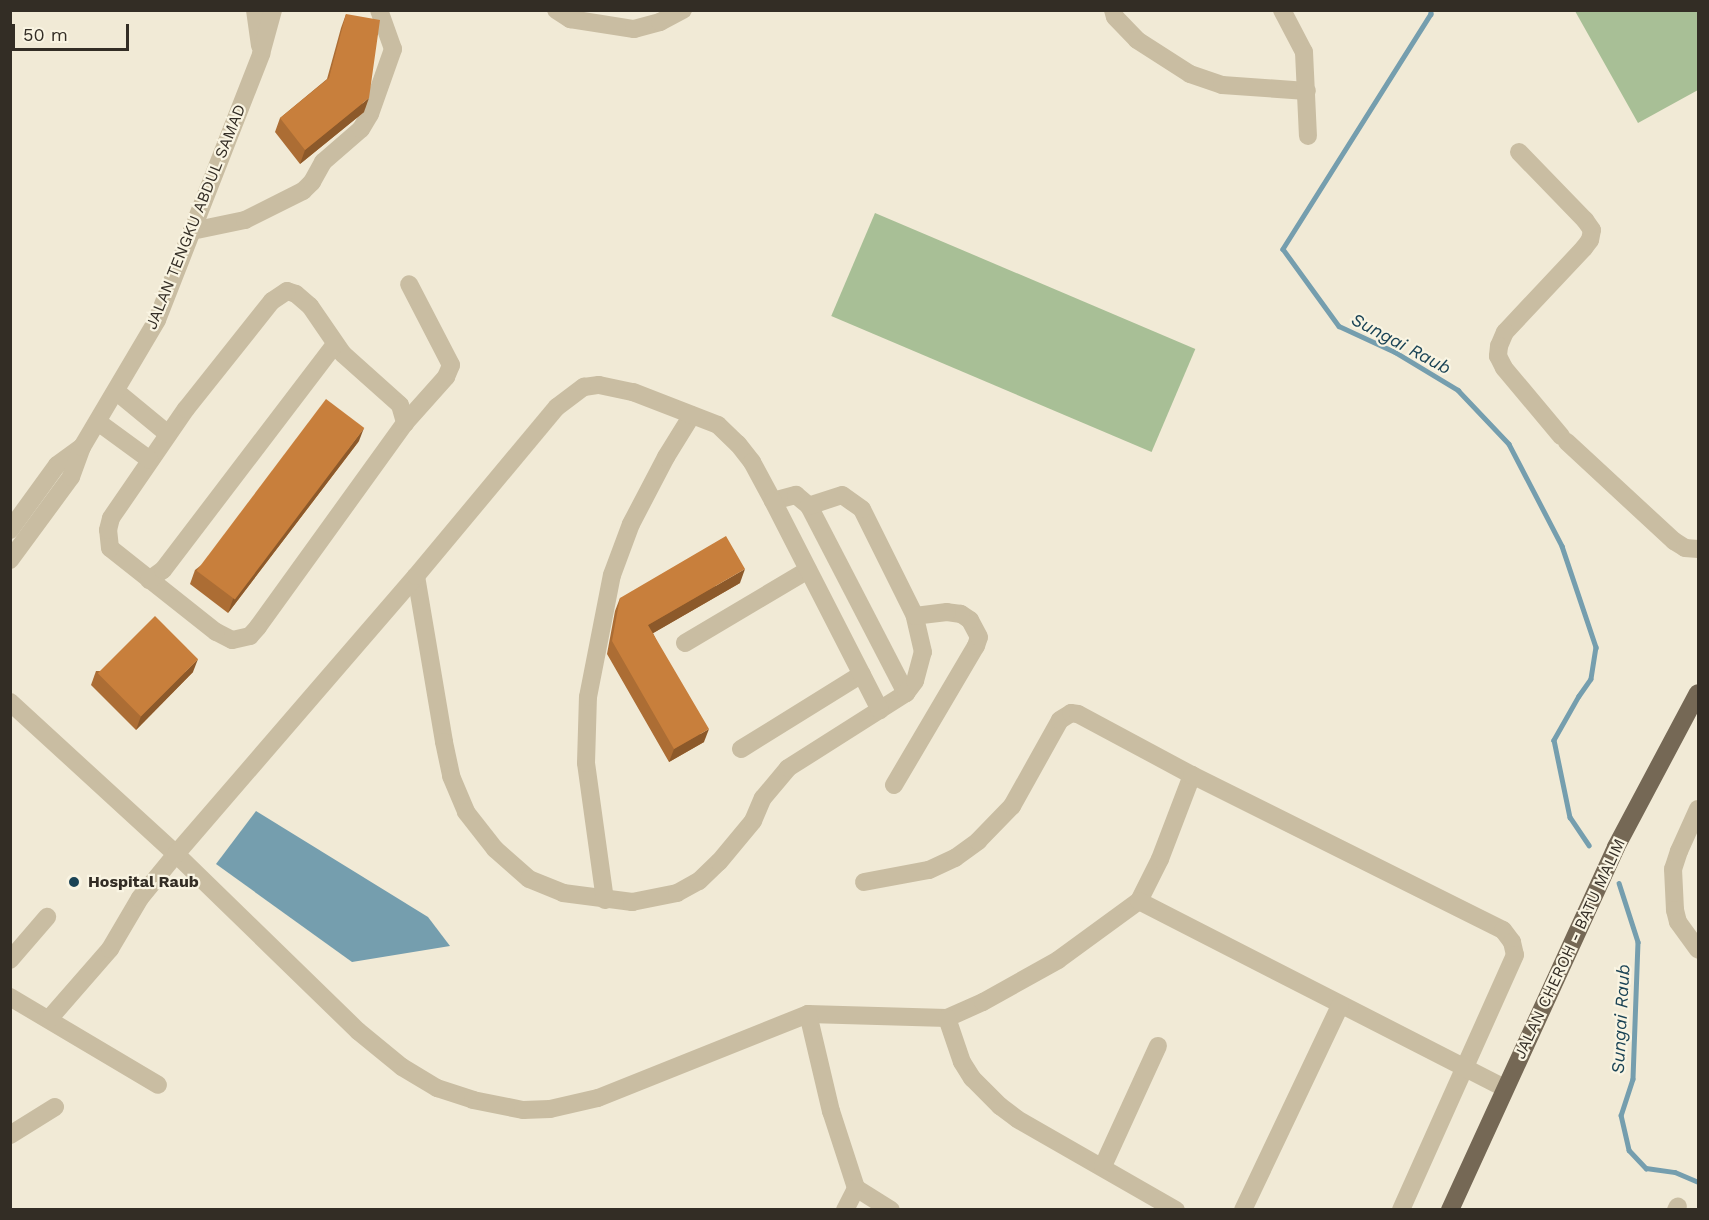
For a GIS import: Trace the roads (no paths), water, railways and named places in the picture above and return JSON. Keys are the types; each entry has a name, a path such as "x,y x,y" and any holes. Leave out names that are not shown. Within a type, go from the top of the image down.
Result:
{"main road":[{"name":"JALAN CHEROH - BATU MALIM","path":"1450,1209 1616,847 1698,693"}],"street":[{"path":"255,10 261,54"},
{"name":"JALAN TENGKU ABDUL SAMAD","path":"82,447 117,392 157,320 261,54 273,10"},
{"path":"192,231 245,220 303,191 312,182 323,162 361,129 370,114 393,49 379,10"},
{"path":"563,15 590,10"},
{"path":"563,15 634,29 660,22 683,10"},
{"path":"1113,10 1115,17 1137,40 1190,74 1222,85 1307,91"},
{"path":"1282,10 1304,52 1308,136"},
{"path":"1519,152 1586,220 1592,230 1590,240 1584,248 1505,332 1499,346 1498,356 1504,368 1564,439 1674,541 1685,548 1698,549"},
{"path":"405,423 400,405 335,344 310,306 296,294 282,292 272,301 168,434 111,518 107,537 110,548 216,632 232,640 250,636 405,423 446,376 451,365 409,284"},
{"path":"149,580 163,570 335,344"},
{"path":"49,1019 110,949 140,898 176,854 416,576 557,407 584,387 599,385 633,392 718,425 738,444 752,462 773,501 880,710"},
{"path":"117,392 168,434"},
{"path":"605,900 586,763 588,697 612,575 631,524 666,457 692,415"},
{"path":"98,422 150,460"},
{"path":"10,530 57,465 82,447"},
{"path":"10,560 70,477 82,447"},
{"path":"773,501 796,495 809,506 906,693"},
{"path":"416,576 449,765 466,812 495,849 530,879 563,893 605,900 632,902 644,900 677,893 699,880 719,862 753,821 763,798 788,768 806,754 906,693 915,681 923,652 915,616 862,509 842,495 809,506"},
{"path":"686,643 808,570"},
{"path":"894,785 976,646 979,637 970,620 962,614 947,612 915,616"},
{"path":"741,748 862,674"},
{"path":"10,702 176,854 358,1031 402,1067 437,1088 504,1109 550,1109 598,1098 808,1014 947,1018 983,1002 1058,960 1139,901 1160,859 1192,775"},
{"path":"864,882 929,870 955,858 978,841 1012,806 1066,714 1078,714 1192,775 1503,930 1512,942 1515,955 1466,1069 1401,1209"},
{"path":"1698,809 1691,838 1673,869 1675,910 1685,934 1698,950"},
{"path":"1139,901 1340,1006 1505,1088"},
{"path":"10,960 47,917"},
{"path":"10,997 158,1085"},
{"path":"1243,1209 1340,1006"},
{"path":"808,1014 831,1111 856,1188 891,1209"},
{"path":"947,1018 962,1062 972,1078 1000,1106 1017,1119 1176,1209"},
{"path":"1103,1166 1158,1046"},
{"path":"10,1135 55,1107"},
{"path":"845,1209 856,1188"}],"water":[{"path":"256,811 428,917 450,946 352,962 216,864"}],"waterway":[{"name":"Sungai Raub","path":"1431,10 1431,14 1283,249 1339,326 1395,352 1458,390 1509,444 1562,546 1596,647 1591,679 1554,740 1570,817 1589,845"},
{"name":"Sungai Raub","path":"1619,883 1638,942 1633,1079 1621,1115 1629,1150 1646,1168 1675,1172 1698,1182"}],"place":[{"name":"Hospital Raub","path":"74,882"}]}
